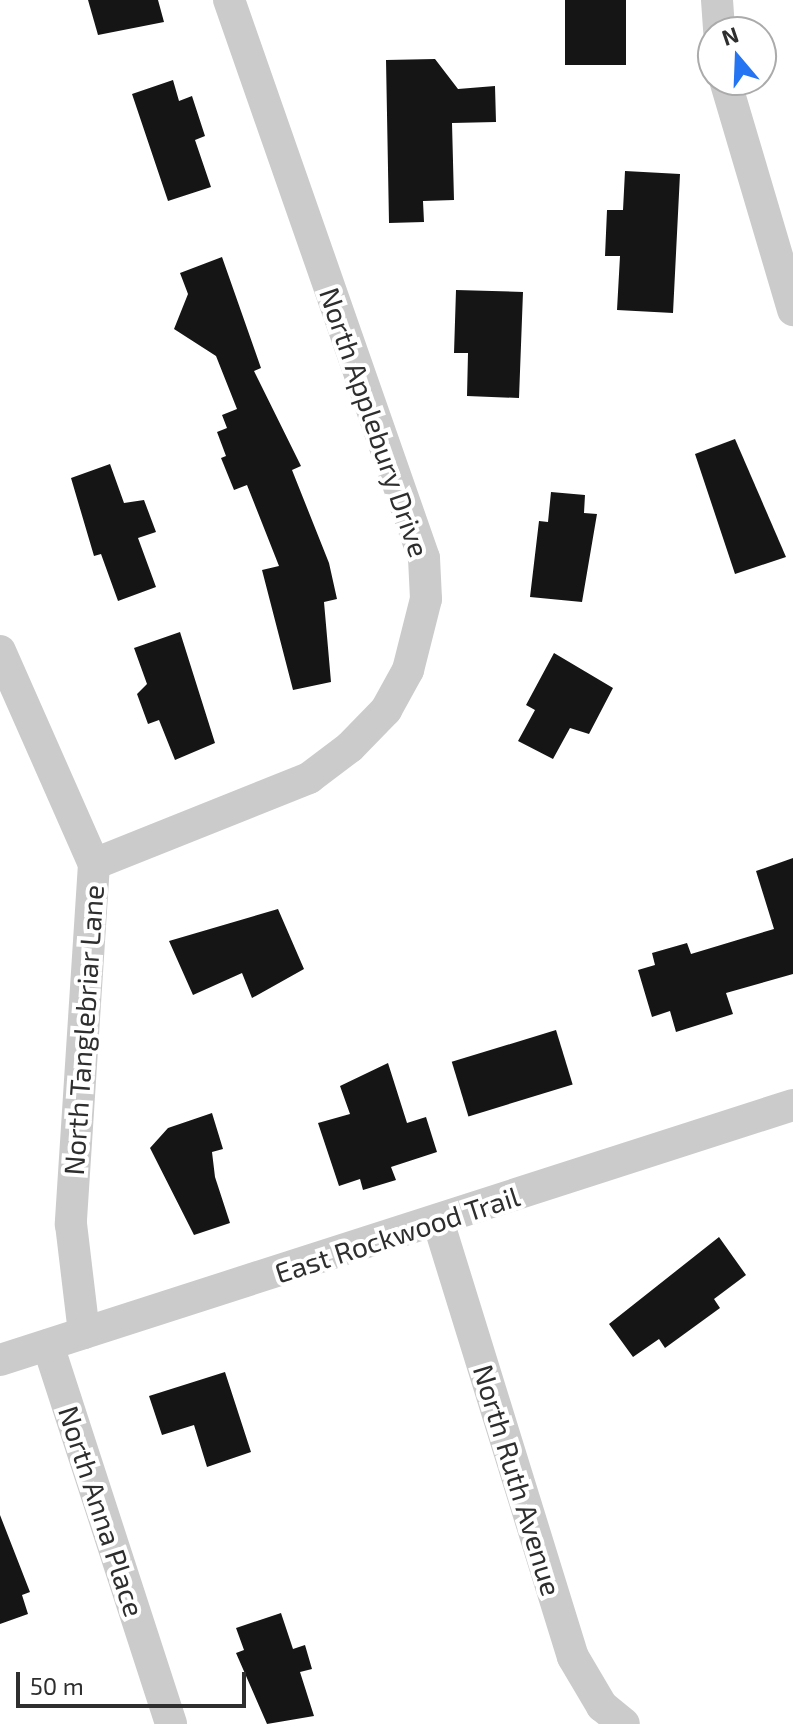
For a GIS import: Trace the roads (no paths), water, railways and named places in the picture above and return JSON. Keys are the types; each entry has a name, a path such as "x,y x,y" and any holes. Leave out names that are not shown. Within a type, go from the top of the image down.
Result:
{"street":[{"name":"North Applebury Drive","path":"94,864 309,778 350,747 386,710 408,670 426,599 424,558 229,0"},
{"path":"730,96 793,310"},
{"name":"North Tanglebriar Lane","path":"0,651 94,864 71,1224 84,1333"},
{"name":"East Rockwood Trail","path":"0,1360 793,1105"},
{"name":"North Ruth Avenue","path":"438,1221 573,1657 602,1706 624,1724"},
{"name":"North Anna Place","path":"48,1345 171,1724"}]}
